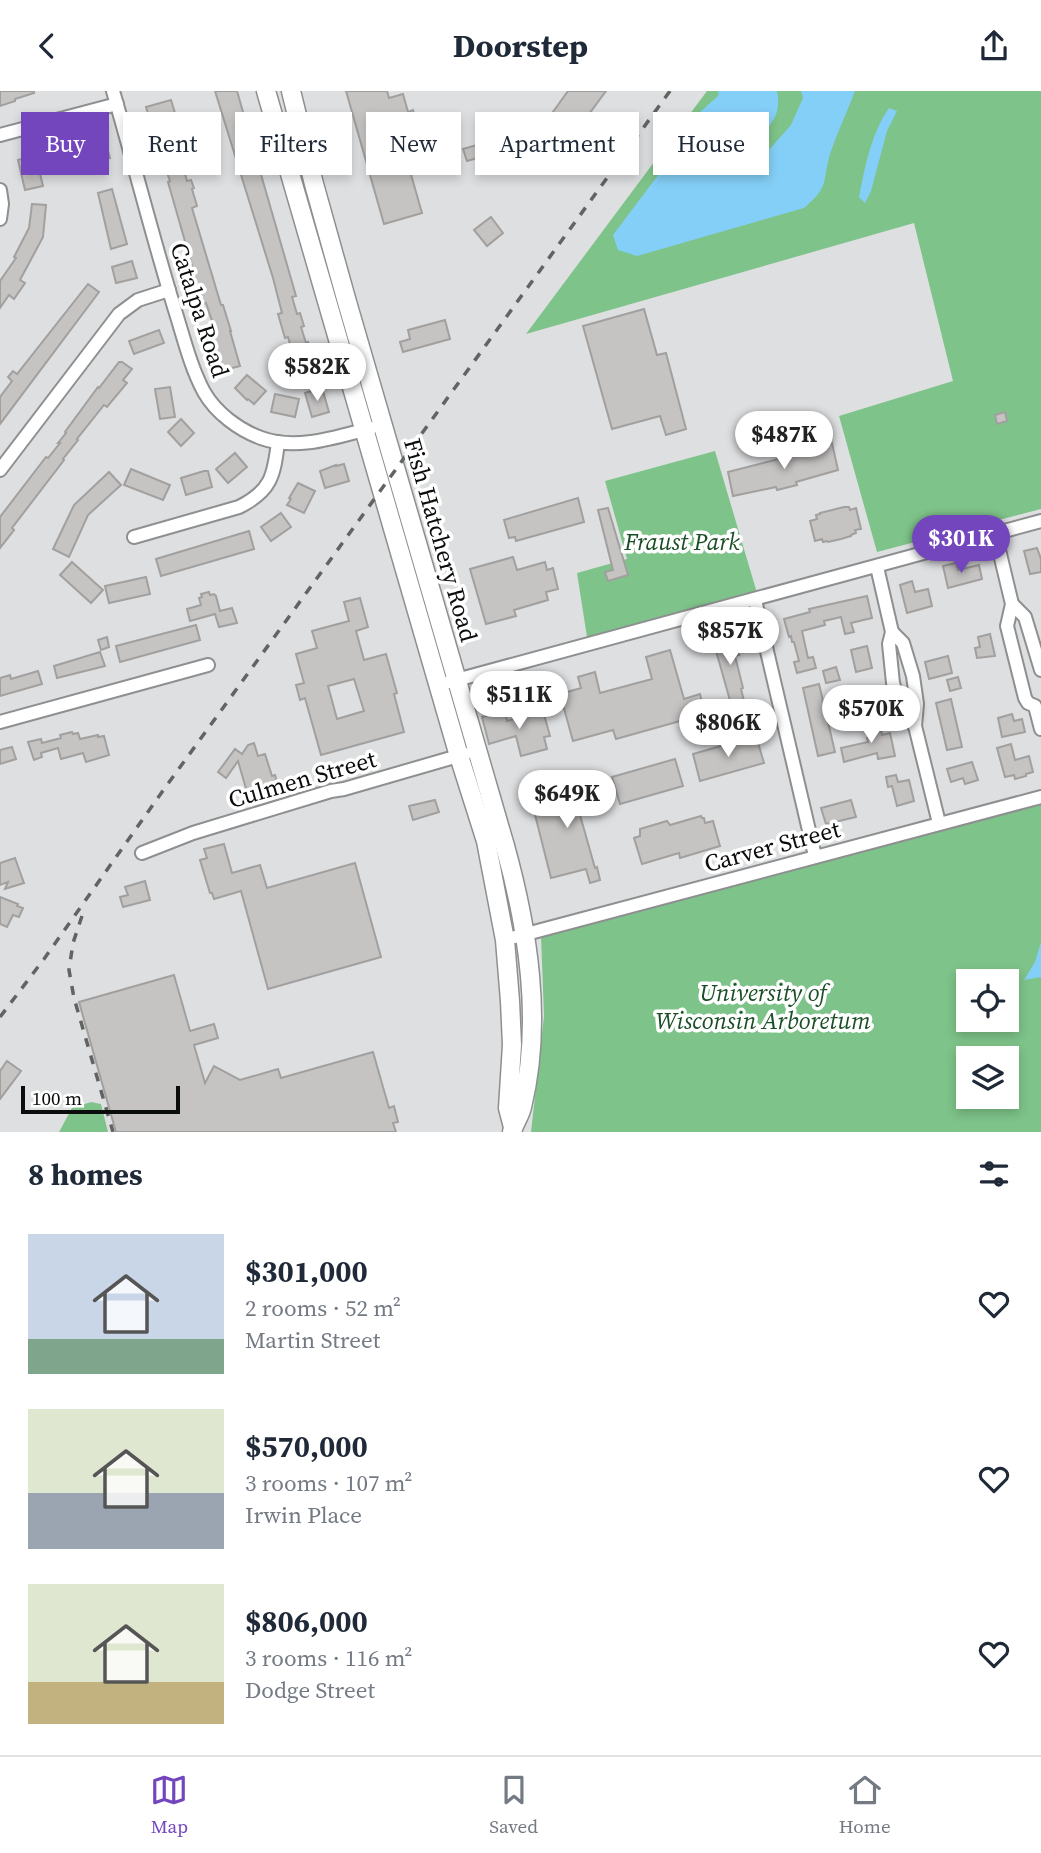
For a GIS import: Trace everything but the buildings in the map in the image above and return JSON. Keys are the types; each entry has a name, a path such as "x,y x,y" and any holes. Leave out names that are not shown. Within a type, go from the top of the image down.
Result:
{"main road":[{"name":"Fish Hatchery Road","path":"266,91 373,428 468,754 513,878 531,1003 530,1051 522,1110 512,1130"},
{"name":"Fish Hatchery Road","path":"291,91 373,428"},
{"name":"Fish Hatchery Road","path":"468,754 505,940 512,1045 508,1108 512,1130"}],"street":[{"name":"Catalpa Road","path":"115,97 169,290 195,372 205,394 220,413 240,428 278,442 323,440 373,428"},
{"path":"0,135 115,97"},
{"path":"0,190 0,219"},
{"path":"0,470 119,314 138,300 169,290"},
{"path":"134,537 239,507 253,500 266,489 276,461 278,442"},
{"path":"447,682 1041,521"},
{"path":"995,533 1012,604 1007,626 1025,698 1028,703 1038,704 1041,729"},
{"path":"877,566 892,632 889,644 893,683 901,710 915,726"},
{"path":"755,600 815,856"},
{"path":"1012,604 1025,617 1041,670"},
{"path":"892,632 903,643 913,676 917,704 915,726 939,823"},
{"path":"0,722 208,665"},
{"name":"Culmen Street","path":"142,853 193,833 331,791 468,754"},
{"name":"Carver Street","path":"520,935 1041,797"}],"green space":[{"path":"707,91 1041,91 1041,509 877,552 839,416 953,381 914,223 526,334 653,163 653,175 769,175 769,112 691,112"},
{"name":"Fraust Park","path":"715,451 757,593 587,637 577,573 627,559 605,481"},
{"name":"University of Wisconsin Arboretum","path":"1041,802 1041,1132 531,1132 544,1016 541,936"},
{"path":"91,1102 101,1104 108,1132 59,1132 72,1108"}],"water":[{"path":"717,91 777,91 777,111 769,126 769,112 700,112 719,93"},
{"path":"801,91 855,91 830,154 822,189 804,208 637,256 618,250 613,235 658,175 769,175 769,150 791,125 803,98"},
{"path":"889,108 897,111 887,131 871,191 865,203 859,197 866,163 873,140"},
{"path":"1041,942 1041,977 1024,980 1035,962"}],"railway":[{"path":"0,1017 670,91"},
{"path":"82,916 73,943 69,970 74,998 113,1132"}]}
